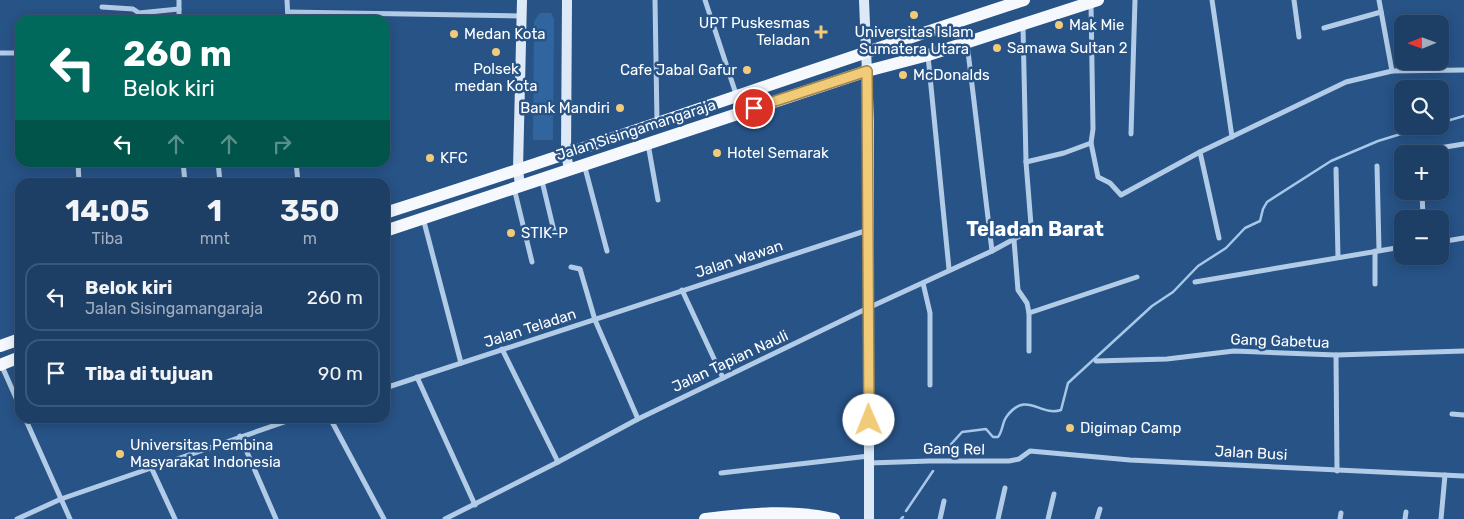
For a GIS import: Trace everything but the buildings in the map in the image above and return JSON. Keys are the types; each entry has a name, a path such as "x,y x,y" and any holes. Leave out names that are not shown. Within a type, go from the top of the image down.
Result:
{"main road":[{"path":"517,187 522,0"},
{"path":"567,0 566,154 569,170"},
{"path":"864,0 867,71 869,519"},
{"name":"Jalan Sisingamangaraja","path":"390,211 657,124 1024,0"},
{"name":"Jalan Sisingamangaraja","path":"390,229 867,71 928,55 1094,1"},
{"path":"0,346 15,341"},
{"path":"0,363 15,358"},
{"path":"705,519 777,512 796,512 834,519"}],"street":[{"path":"179,0 179,15"},
{"path":"288,0 288,12 521,16"},
{"path":"655,0 657,124"},
{"path":"705,0 736,96"},
{"path":"1131,134 1135,0"},
{"path":"1212,0 1232,137"},
{"path":"1294,0 1299,37"},
{"path":"1379,0 1392,71"},
{"path":"1094,1 1094,129 1091,143 1098,177 1110,183 1121,195 1200,152 1346,82 1392,71 1464,70"},
{"path":"102,7 133,9 139,13 179,9"},
{"path":"1324,28 1382,12"},
{"path":"1023,25 1026,162 1064,153 1091,143"},
{"path":"967,42 992,251"},
{"path":"0,53 15,53"},
{"path":"928,55 949,269"},
{"path":"648,143 658,200"},
{"path":"1449,146 1464,144"},
{"path":"1200,152 1219,238"},
{"name":"Jalan Tapian Nauli","path":"445,519 638,419 949,269 992,251 1029,231 1031,225 1026,162"},
{"path":"584,164 607,251"},
{"path":"1375,284 1378,166"},
{"path":"1336,169 1338,258"},
{"path":"542,179 554,231"},
{"path":"517,187 532,262"},
{"path":"424,218 461,363"},
{"name":"Jalan Wawan","path":"723,378 682,290 868,230"},
{"path":"1449,240 1464,238"},
{"path":"1014,240 1017,285 1022,298 1027,303 1029,313 1029,351"},
{"path":"1195,282 1394,248"},
{"path":"571,267 580,269 595,320 638,419"},
{"path":"1029,313 1137,277"},
{"path":"923,283 930,313 930,385"},
{"name":"Jalan Teladan","path":"390,386 682,290"},
{"path":"502,349 558,462"},
{"name":"Gang Gabetua","path":"1096,361 1166,359 1234,350 1336,355 1464,351"},
{"path":"1336,355 1337,471"},
{"path":"0,363 15,396"},
{"path":"417,377 475,505"},
{"path":"1452,414 1464,415"},
{"path":"27,423 70,519"},
{"path":"17,519 61,499 280,423"},
{"path":"333,423 384,519"},
{"path":"240,436 276,519"},
{"name":"Gang Rel","path":"721,473 869,460 1009,461 1019,458 1030,451 1036,451"},
{"name":"Jalan Busi","path":"1036,451 1122,460 1464,476"},
{"path":"150,467 175,519"},
{"path":"1441,519 1445,474"},
{"path":"998,519 1005,488"},
{"path":"1048,519 1054,494"},
{"path":"940,519 944,501"},
{"path":"1097,519 1100,510"},
{"path":"1405,519 1406,512"}],"shaded area":[{"path":"540,13 551,13 554,19 553,140 533,140 534,21"}],"waterway":[{"path":"1449,120 1464,116"},
{"path":"944,452 962,432 986,429 993,437 998,437 1007,416 1021,405 1053,411 1061,410 1068,383 1152,306 1173,292 1198,266 1226,248 1245,228 1260,221 1267,202 1331,161 1378,141 1398,135"},
{"path":"906,511 933,471"}],"place":[{"name":"Universitas Islam Sumatera Utara","path":"914,15"},
{"name":"Mak Mie","path":"1059,25"},
{"name":"UPT Puskesmas Teladan","path":"821,32"},
{"name":"Medan Kota","path":"454,34"},
{"name":"Samawa Sultan 2","path":"997,48"},
{"name":"Polsek medan Kota","path":"496,52"},
{"name":"Cafe Jabal Gafur","path":"747,70"},
{"name":"McDonalds","path":"903,75"},
{"name":"Bank Mandiri","path":"620,108"},
{"name":"Hotel Semarak","path":"717,153"},
{"name":"KFC","path":"430,158"},
{"name":"STIK-P","path":"511,233"},
{"name":"Digimap Camp","path":"1070,428"},
{"name":"Universitas Pembina Masyarakat Indonesia","path":"120,454"}],"district":[{"name":"Teladan Barat","path":"1035,229"}],"route":[{"path":"754,108 867,71 869,420"}]}
